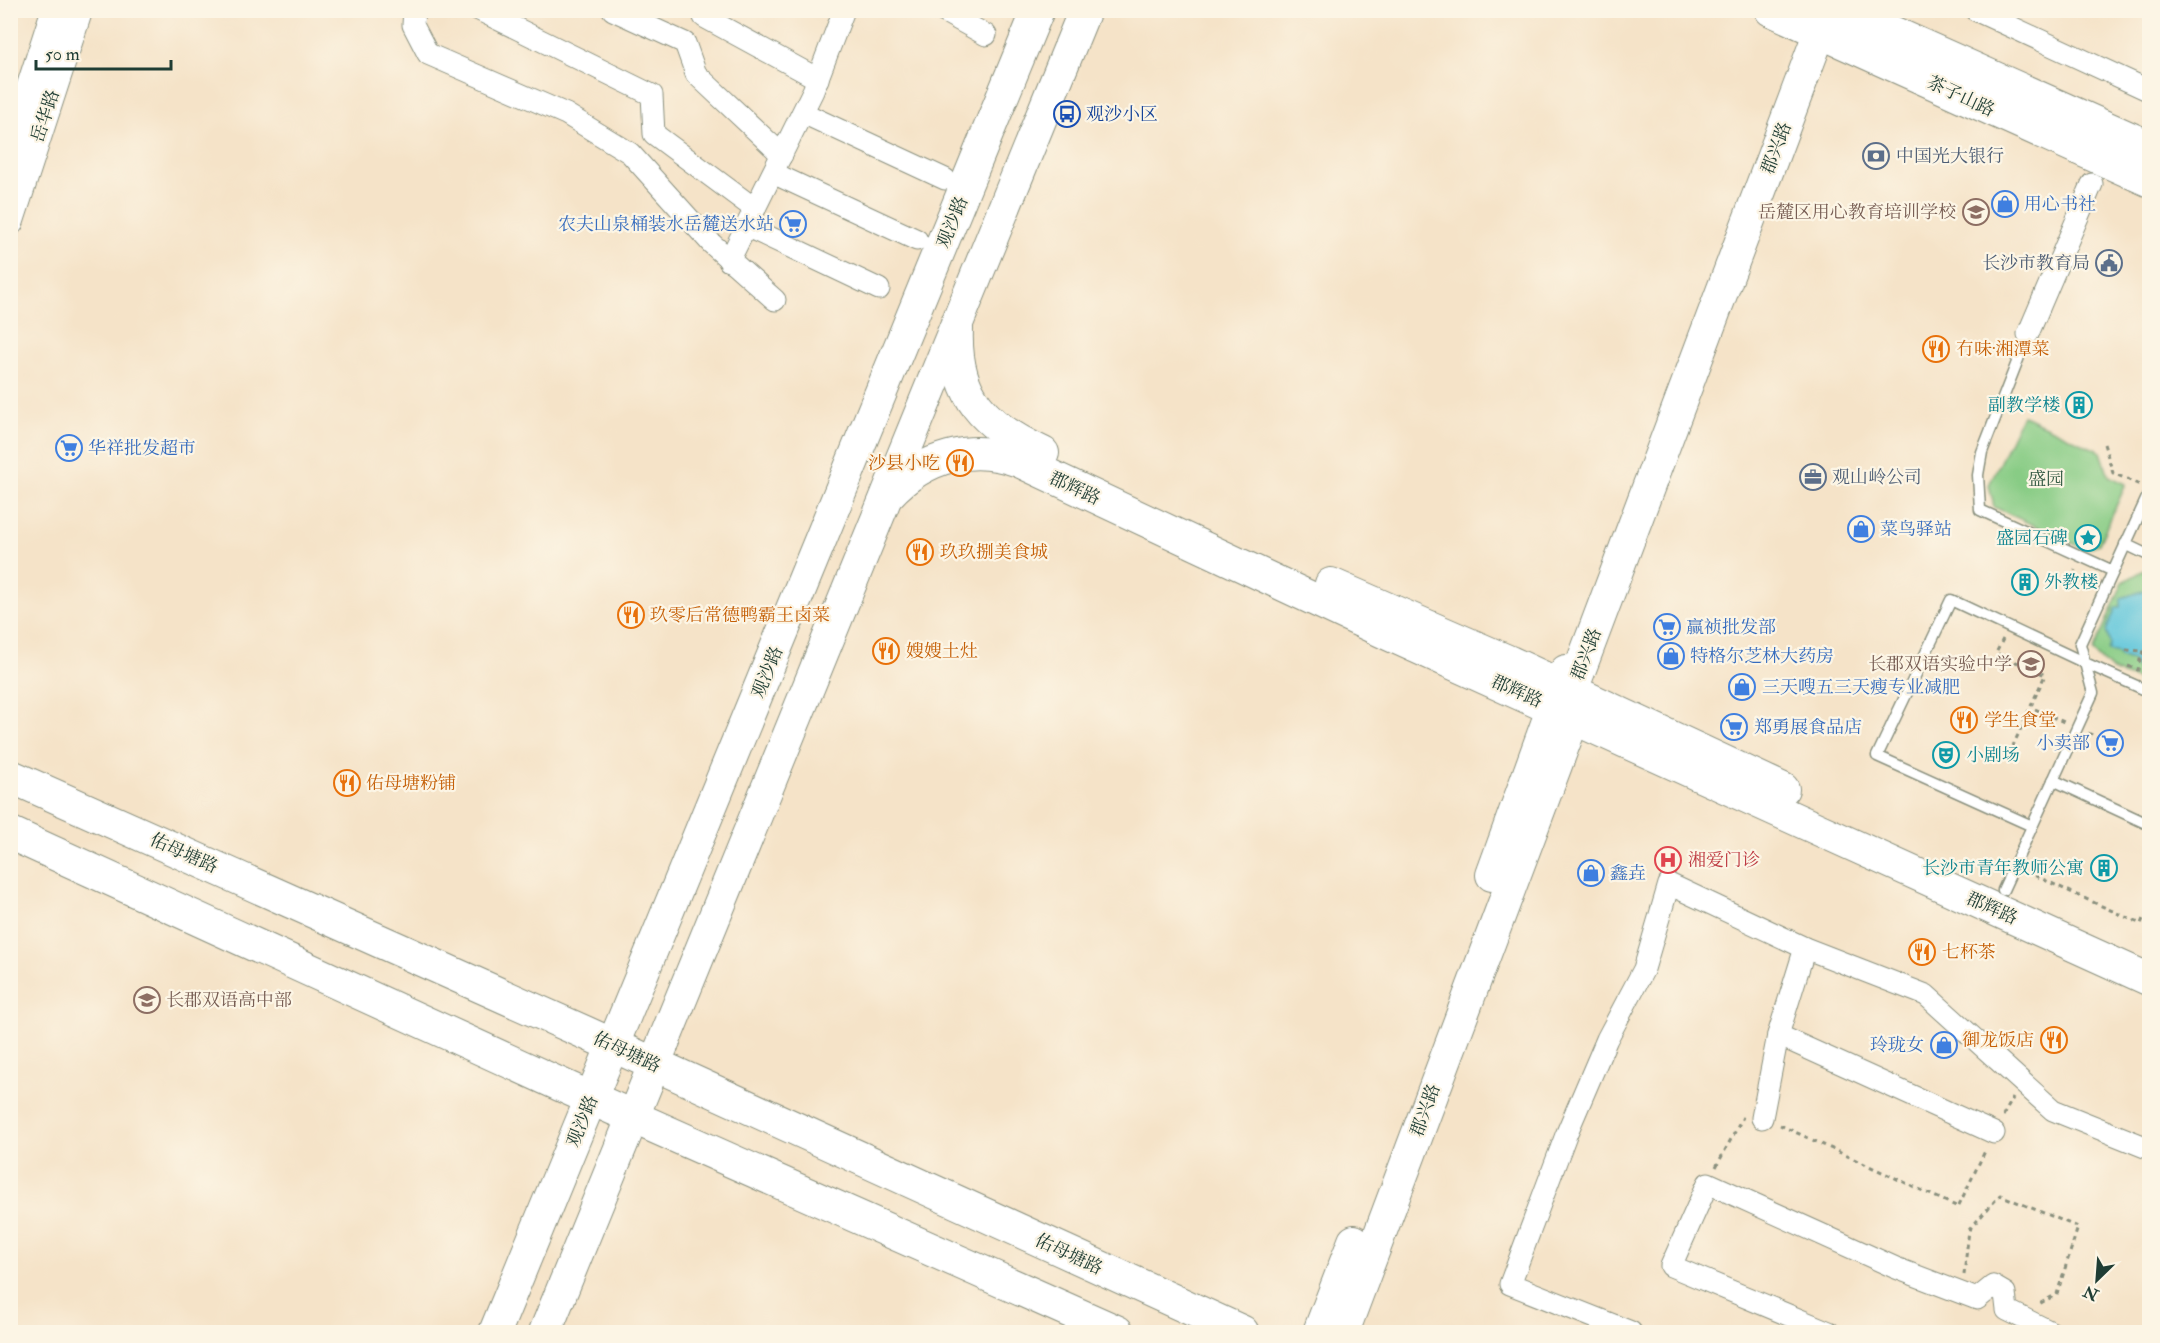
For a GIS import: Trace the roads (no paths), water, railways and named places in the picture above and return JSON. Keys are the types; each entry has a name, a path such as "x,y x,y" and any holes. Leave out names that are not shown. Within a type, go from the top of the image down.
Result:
{"main road":[{"name":"观沙路","path":"495,1332 1038,10"},
{"path":"545,1332 1085,10"},
{"name":"茶子山路","path":"1772,10 1814,19 2097,172 2150,181"},
{"name":"茶子山路","path":"1843,10 2150,147"},
{"name":"郡兴路","path":"1343,1332 1466,998 1564,700 1716,268 1742,186 1814,19"},
{"name":"郡辉路","path":"957,320 957,354 964,383 984,416 1009,436 1314,578 1396,611 1564,700 2150,980"},
{"name":"郡辉路","path":"887,497 912,474 944,458 974,452 1003,455 1564,700 2008,878 2150,957"},
{"name":"郡兴路","path":"1319,1332 1488,886 1564,700"},
{"name":"佑母塘路","path":"10,776 613,1046 1242,1332"},
{"path":"10,833 591,1099 634,1116 1117,1332"}],"street":[{"name":"岳华路","path":"10,149 55,10"},
{"name":"岳华路","path":"10,222 79,10"},
{"path":"414,10 414,26 428,54 566,114 630,153 729,261 775,300"},
{"path":"479,10 652,95 654,134 751,217 879,289"},
{"path":"613,10 685,43 696,74 777,164 917,240"},
{"path":"707,10 704,17 818,79"},
{"path":"941,10 986,36"},
{"path":"1975,10 2150,91"},
{"path":"729,261 818,79 838,13"},
{"path":"803,113 945,179"},
{"path":"2028,334 2097,172"},
{"path":"1631,1332 1510,1284 1593,1071 1644,969 1669,884 1805,948 1926,995 2053,1110 2150,1149"},
{"path":"1762,1118 1778,1035 1805,948"},
{"path":"1778,1035 1994,1133"},
{"path":"1828,1332 1671,1266 1708,1183 1896,1268 1977,1299 1993,1286 2004,1293 2007,1310 2051,1332"}],"lane":[{"path":"2028,334 1982,452 1978,475 1980,510 2113,571"},
{"path":"2008,878 2092,693 2080,644 2150,490"},
{"path":"2125,544 2150,556"},
{"path":"2032,826 1877,756 1951,600 2150,692"},
{"path":"2053,780 2150,825"}],"water":[{"path":"2149,589 2149,641 2139,655 2137,669 2132,660 2120,657 2119,653 2108,651 2110,644 2106,631 2116,607 2121,607 2121,598"}],"place":[{"name":"观沙小区","path":"1067,114"},
{"name":"中国光大银行","path":"1876,156"},
{"name":"用心书社","path":"2005,204"},
{"name":"岳麓区用心教育培训学校","path":"1976,212"},
{"name":"农夫山泉桶装水岳麓送水站","path":"793,224"},
{"name":"长沙市教育局","path":"2109,263"},
{"name":"冇味·湘潭菜","path":"1936,349"},
{"name":"副教学楼","path":"2079,405"},
{"name":"华祥批发超市","path":"69,448"},
{"name":"沙县小吃","path":"960,463"},
{"name":"观山岭公司","path":"1813,477"},
{"name":"菜鸟驿站","path":"1861,529"},
{"name":"盛园石碑","path":"2088,538"},
{"name":"玖玖捌美食城","path":"920,552"},
{"name":"外教楼","path":"2025,582"},
{"name":"玖零后常德鸭霸王卤菜","path":"631,615"},
{"name":"赢祯批发部","path":"1667,627"},
{"name":"嫂嫂土灶","path":"886,651"},
{"name":"特格尔芝林大药房","path":"1671,656"},
{"name":"长郡双语实验中学","path":"2031,664"},
{"name":"三天嗖五三天瘦专业减肥","path":"1742,687"},
{"name":"学生食堂","path":"1964,720"},
{"name":"郑勇展食品店","path":"1734,727"},
{"name":"小卖部","path":"2110,743"},
{"name":"小剧场","path":"1946,755"},
{"name":"佑母塘粉铺","path":"347,783"},
{"name":"湘爱门诊","path":"1668,860"},
{"name":"长沙市青年教师公寓","path":"2104,868"},
{"name":"鑫垚","path":"1591,873"},
{"name":"七杯茶","path":"1922,952"},
{"name":"长郡双语高中部","path":"147,1000"},
{"name":"御龙饭店","path":"2054,1040"},
{"name":"玲珑女","path":"1944,1045"}],"park label":[{"name":"盛园","path":"2046,479"}]}
